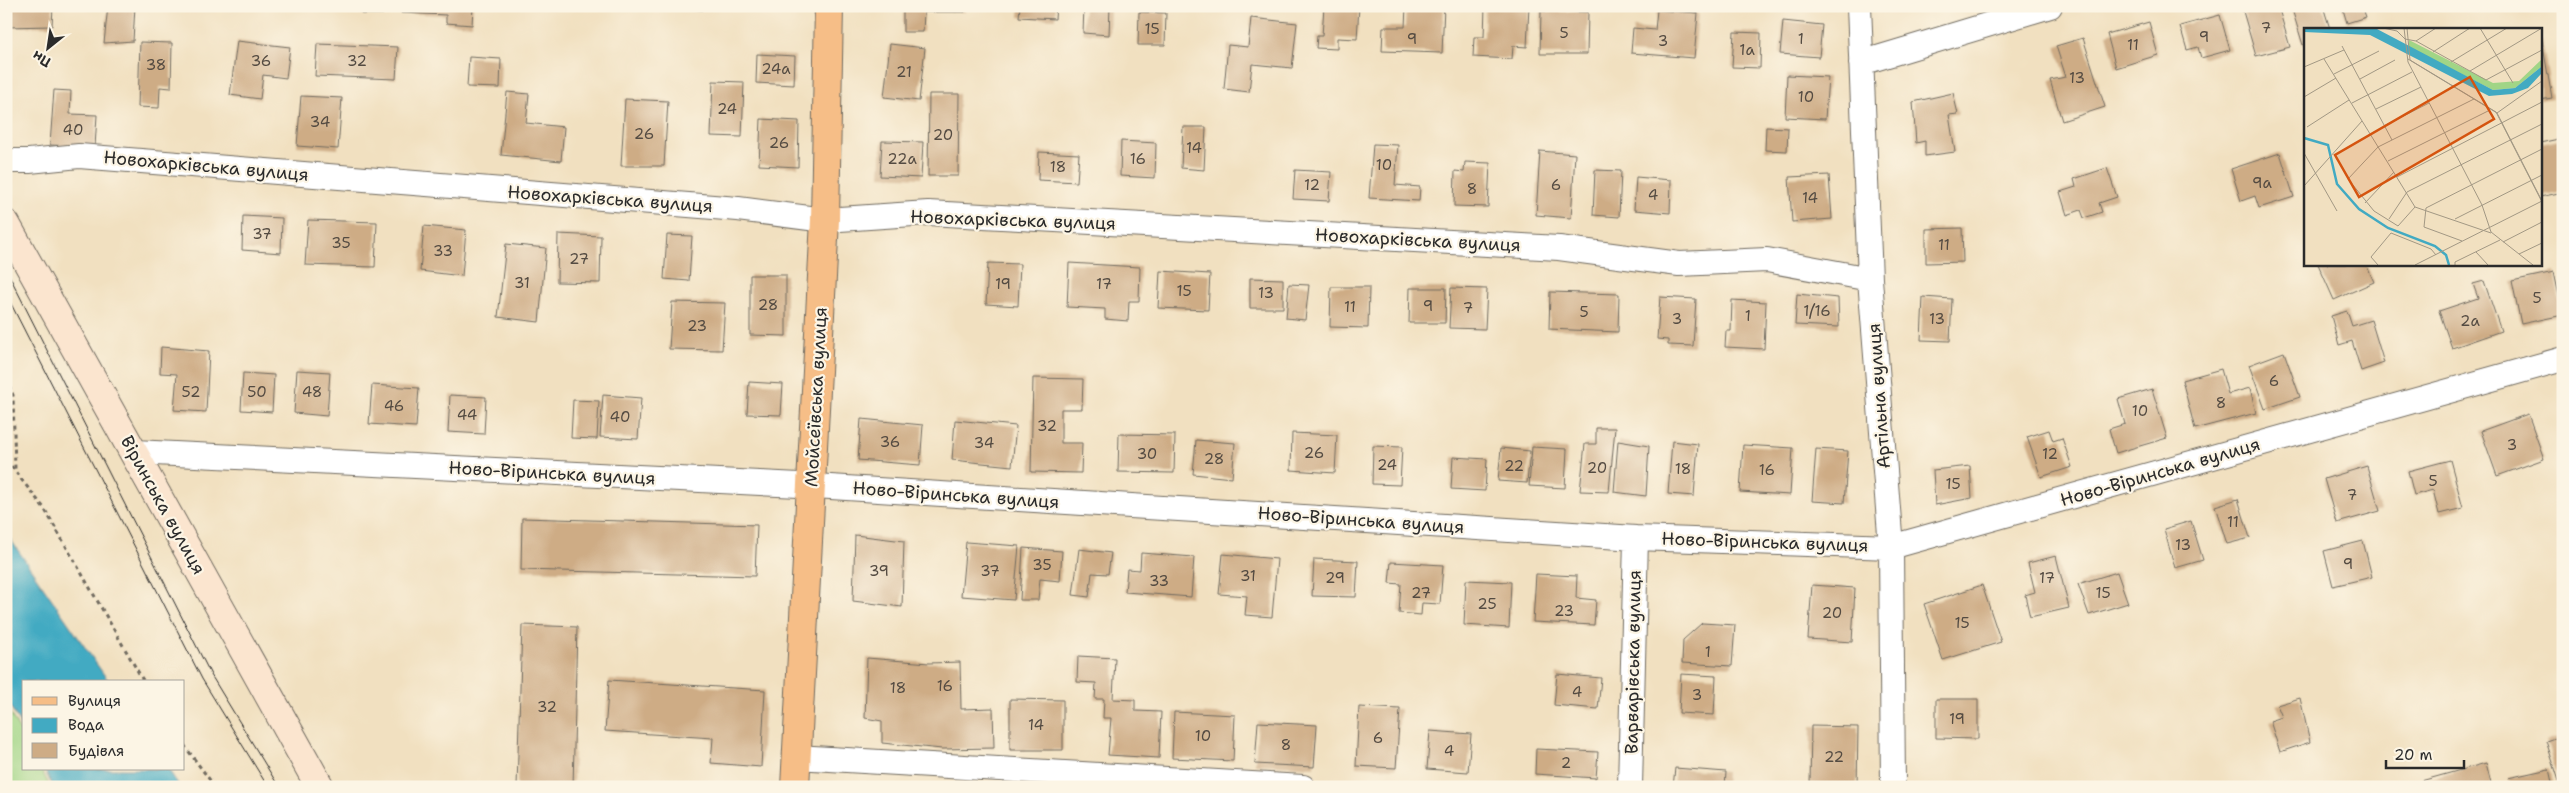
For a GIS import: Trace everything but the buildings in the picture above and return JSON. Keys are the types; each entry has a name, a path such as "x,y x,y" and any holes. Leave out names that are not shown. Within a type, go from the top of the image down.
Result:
{"main road":[{"name":"Мойсеївська вулиця","path":"794,787 812,486 825,220 830,6"},
{"name":"Віринська вулиця","path":"6,224 320,787"}],"street":[{"name":"Артільна вулиця","path":"1859,6 1870,279 1891,547 1893,787"},
{"path":"1861,63 2050,6"},
{"name":"Новохарківська вулиця","path":"6,160 29,161 79,156 728,208 825,220 928,213 1549,247 1679,264 1768,260 1870,279"},
{"name":"Ново-Віринська вулиця","path":"134,452 812,486 1636,538 1891,547 2563,359"},
{"name":"Варварівська вулиця","path":"1630,787 1636,538"},
{"path":"796,756 1303,787"}],"path":[{"path":"6,378 13,396 15,470"},
{"path":"6,460 44,508 143,680"},
{"path":"185,746 214,787"}],"green space":[{"path":"6,706 22,734 22,770 42,770 50,787 6,787"}],"water":[{"path":"6,533 108,680 22,680 22,727 6,699"},
{"path":"44,770 169,770 180,787 53,787"}],"tram line":[{"path":"6,269 211,675 279,787"},
{"path":"6,294 202,679 268,787"}]}
